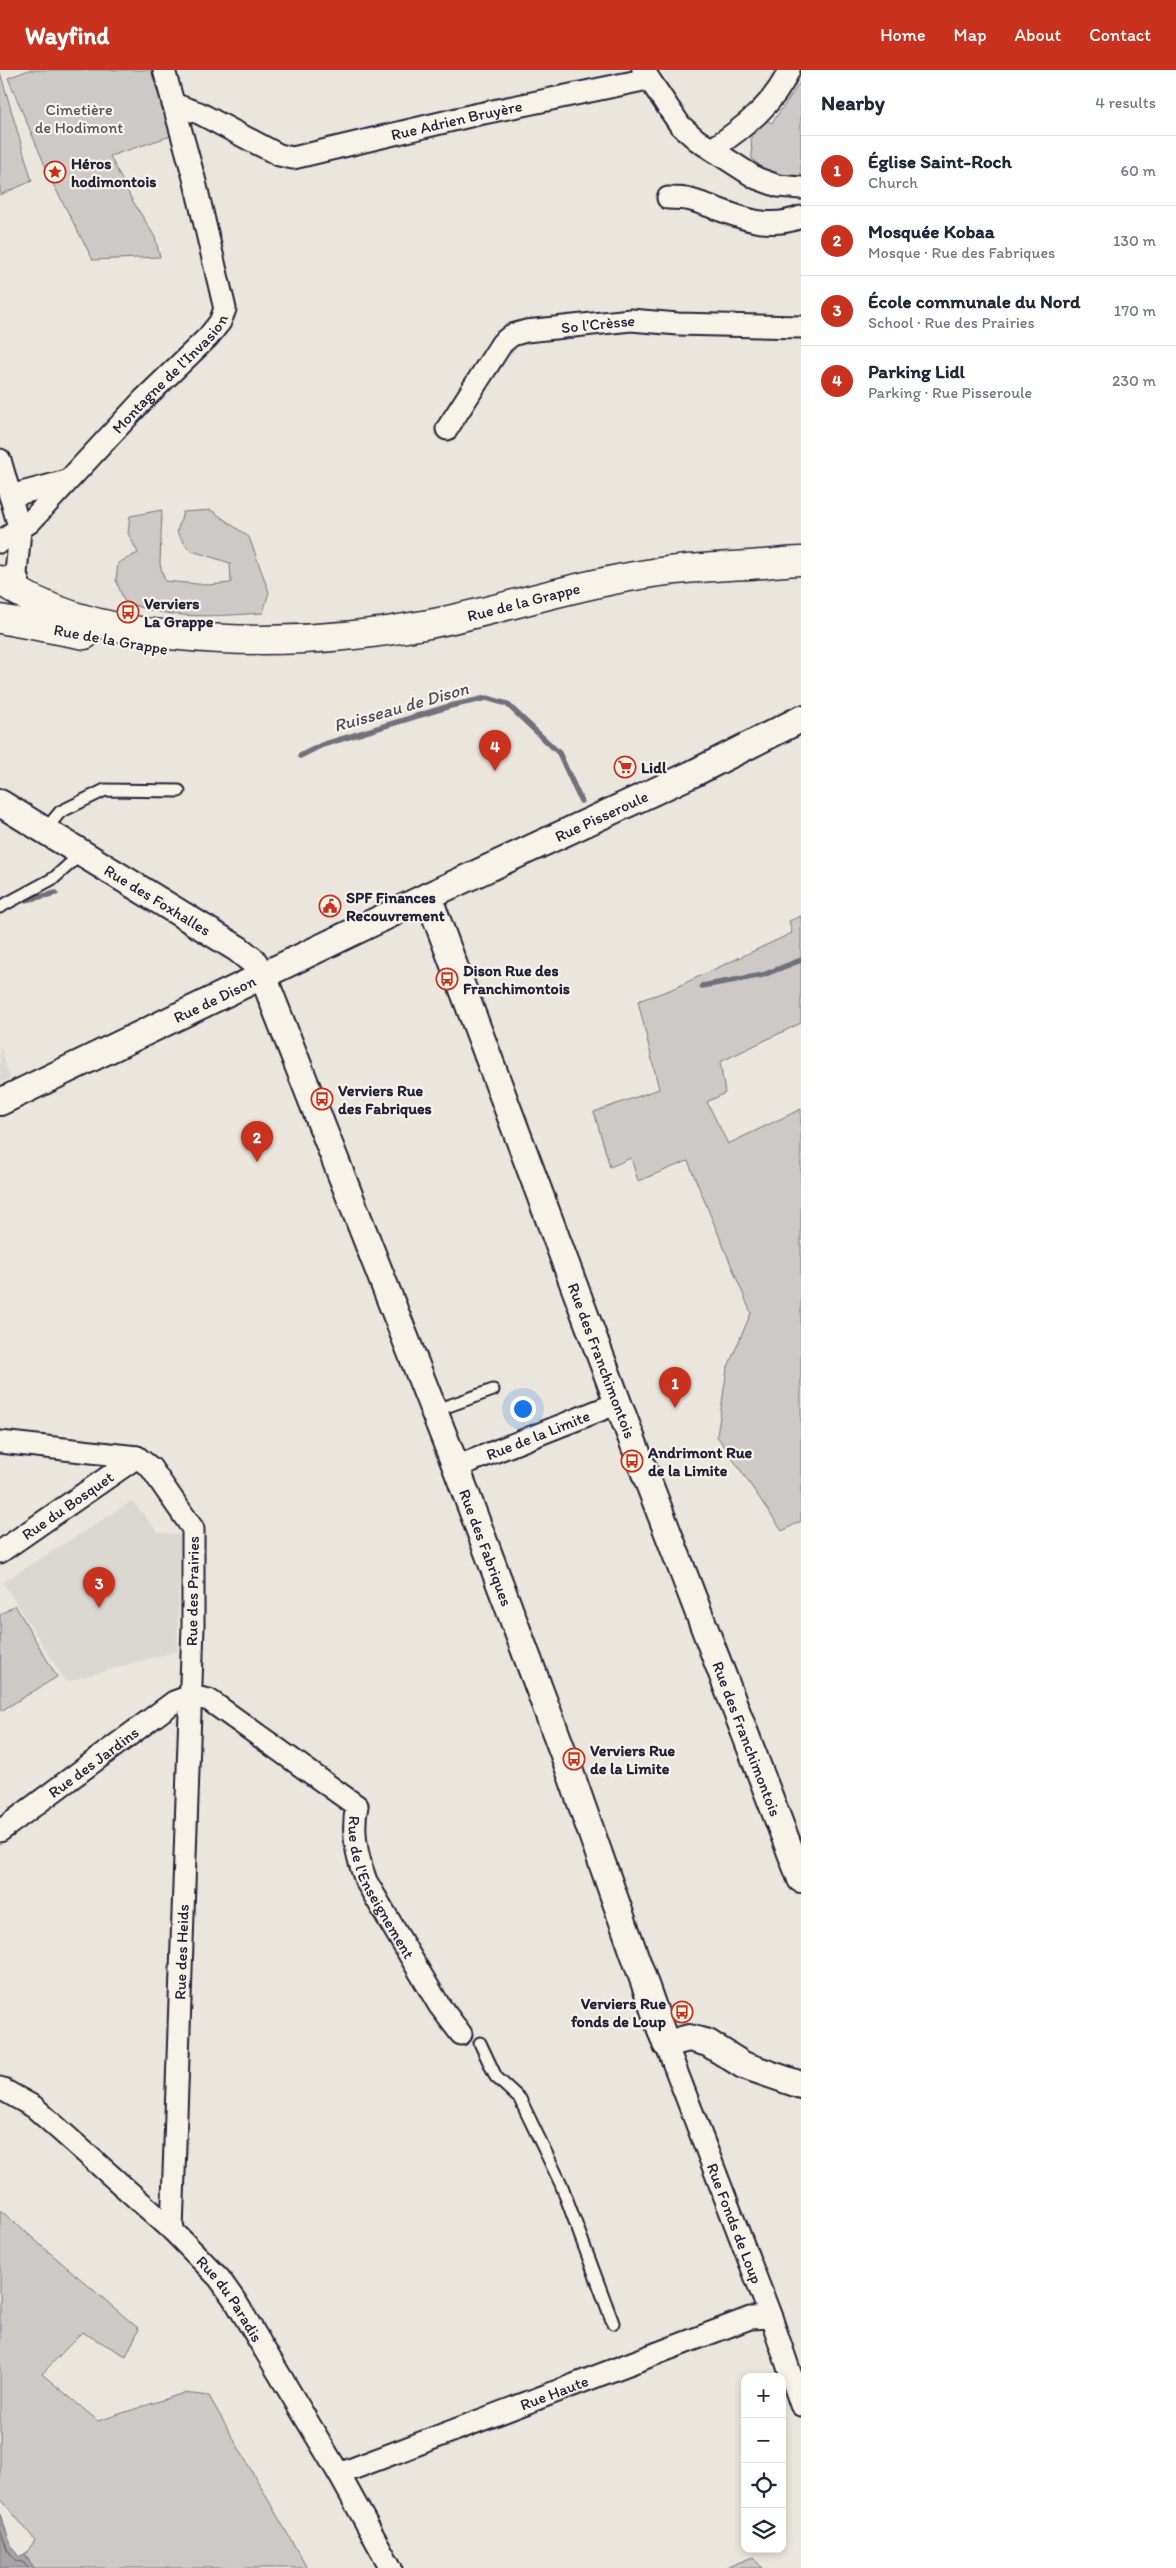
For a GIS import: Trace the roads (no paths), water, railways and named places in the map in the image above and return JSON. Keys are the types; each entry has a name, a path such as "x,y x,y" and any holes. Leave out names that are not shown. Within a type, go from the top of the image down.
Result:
{"main road":[{"name":"Rue de la Grappe","path":"11,587 62,612 146,632 211,639 343,637 404,629 631,576 699,567 801,561"},
{"name":"Rue de la Grappe","path":"765,564 801,572"},
{"name":"Rue de la Grappe","path":"0,619 118,643 181,651 221,652 250,647 281,638"}],"street":[{"name":"Montagne de l'Invasion","path":"0,542 20,530 144,399 208,338 220,322 225,308 197,188 164,70"},
{"path":"712,149 754,117 773,96 789,70"},
{"name":"Rue Adrien Bruyère","path":"173,104 199,113 279,155 293,158 646,75"},
{"path":"646,75 680,125 697,140 756,178 778,186 801,188"},
{"path":"668,198 690,199 720,212 756,222 785,223 801,217"},
{"name":"So l'Crèsse","path":"447,429 502,343 512,336 526,331 631,320 678,324 801,327"},
{"path":"0,460 5,501 20,530"},
{"path":"5,501 67,482"},
{"name":"Rue de la Grappe","path":"11,587 16,574 20,530"},
{"name":"Rue Pisseroule","path":"428,896 692,774 801,719"},
{"name":"Rue des Foxhalles","path":"0,803 238,949 253,961 263,976"},
{"name":"Rue de Dison","path":"0,1102 428,896"},
{"name":"Rue des Franchimontois","path":"428,896 618,1403 801,1879"},
{"name":"Rue des Fabriques","path":"263,976 456,1466 564,1755 666,2044"},
{"name":"Rue de la Limite","path":"456,1466 618,1403"},
{"path":"0,1442 136,1457"},
{"name":"Rue du Bosquet","path":"0,1552 136,1457"},
{"name":"Rue des Prairies","path":"136,1457 150,1468 193,1529 190,1674"},
{"name":"Rue des Heids","path":"172,2230 190,1674"},
{"name":"Rue des Jardins","path":"2,1824 174,1702 190,1696"},
{"name":"Rue de l'Enseignement","path":"190,1696 209,1700 357,1806 353,1822 358,1859 366,1882 439,2005 461,2034"},
{"path":"666,2044 689,2038 708,2043 743,2065 801,2085"},
{"name":"Rue Fonds de Loup","path":"666,2044 771,2317 801,2405"},
{"name":"Rue du Paradis","path":"0,2088 34,2107 49,2119 172,2230 219,2278 236,2302 339,2474 391,2568"},
{"name":"Rue Haute","path":"339,2474 626,2358 750,2318 771,2317"}],"lane":[{"path":"45,830 60,812 105,790 179,792"},
{"path":"0,907 54,878 82,853"},
{"path":"434,1411 494,1390"},
{"path":"480,2043 496,2077 520,2099 545,2150 561,2184 613,2323"}],"water":[{"path":"0,2514 12,2547 19,2557 25,2555 34,2568 0,2568"}],"waterway":[{"name":"Ruisseau de Dison","path":"300,756 322,745 450,706 487,698 507,704 559,753 581,801"},
{"name":"Ruisseau de Dison","path":"26,900 56,893"},
{"name":"Ruisseau de Dison","path":"702,986 763,975 801,960"}],"place":[{"name":"Héros hodimontois","path":"55,172"},
{"name":"Verviers La Grappe","path":"128,612"},
{"name":"Lidl","path":"625,767"},
{"name":"Parking Lidl","path":"495,771"},
{"name":"SPF Finances Recouvrement","path":"330,906"},
{"name":"Dison Rue des Franchimontois","path":"447,979"},
{"name":"Verviers Rue des Fabriques","path":"322,1099"},
{"name":"Mosquée Kobaa","path":"257,1162"},
{"name":"Église Saint-Roch","path":"675,1408"},
{"name":"Andrimont Rue de la Limite","path":"632,1461"},
{"name":"École communale du Nord","path":"99,1608"},
{"name":"Verviers Rue de la Limite","path":"574,1759"},
{"name":"Verviers Rue fonds de Loup","path":"682,2012"}],"park label":[{"name":"Cimetière de Hodimont","path":"79,118"}]}
